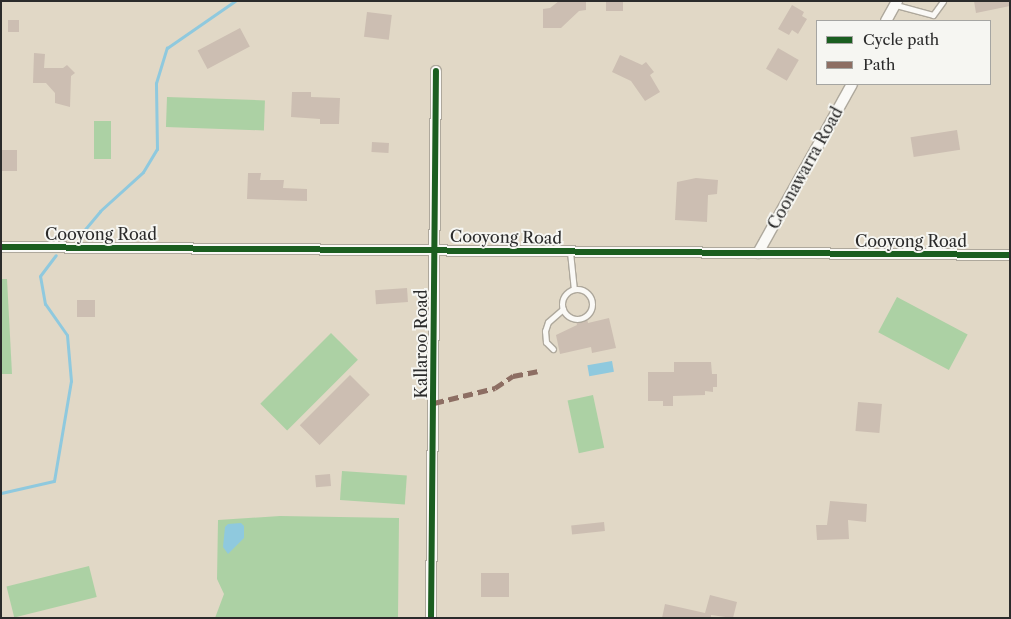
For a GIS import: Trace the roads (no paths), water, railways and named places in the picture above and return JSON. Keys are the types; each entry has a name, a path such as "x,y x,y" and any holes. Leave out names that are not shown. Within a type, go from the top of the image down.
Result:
{"street":[{"path":"887,20 896,3"},
{"name":"Kallaroo Road","path":"431,618 436,71"},
{"name":"Coonawarra Road","path":"758,253 851,85"},
{"name":"Cooyong Road","path":"1,247 1010,255"}],"lane":[{"path":"896,3 933,15 944,1"},
{"path":"570,252 574,289"},
{"path":"553,349 546,342 545,331 548,322 562,309 564,295 574,289 582,290 591,298 590,312 576,319 562,309"}],"water":[{"path":"612,361 614,372 589,376 587,365"},
{"path":"241,523 244,526 244,538 228,554 223,547 225,527 228,524"}],"waterway":[{"path":"81,234 100,211 143,172 157,149 156,83 167,48 235,1"},
{"path":"1,493 54,481 71,381 67,335 45,304 40,276 56,255"}]}
